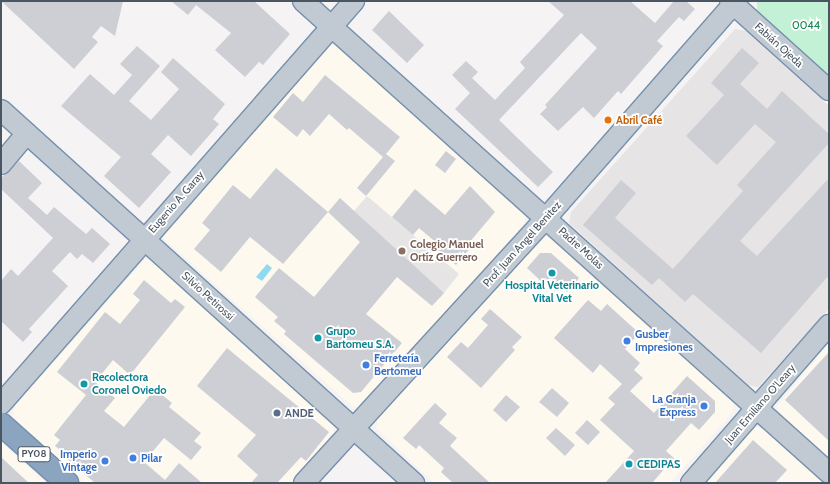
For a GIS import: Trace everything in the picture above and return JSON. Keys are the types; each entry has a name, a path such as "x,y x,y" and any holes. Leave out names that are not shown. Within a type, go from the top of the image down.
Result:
{"highway":[{"name":"PY08","path":"1,424 67,483"}],"street":[{"name":"Padre Molas","path":"303,1 547,217 829,472"},
{"name":"Eugenio A. Garay","path":"1,404 354,1"},
{"name":"Fabián Ojeda","path":"733,2 829,90"},
{"name":"Prof. Juan Angel Benitez","path":"304,483 547,217 733,2"},
{"name":"Silvio Petirossi","path":"1,110 414,483"},
{"path":"1,164 27,133"},
{"name":"Juan Emiliano O'Leary","path":"691,483 829,325"}],"shaded area":[{"path":"735,29 746,31 829,106 829,309 758,387 747,385 569,223 571,212"},
{"path":"329,44 340,47 526,212 524,223 363,408 352,406 163,238 163,232"},
{"name":"Colegio Manuel Ortíz Guerrero","path":"367,196 459,274 440,298 427,287 420,296 342,225"},
{"path":"549,234 735,402 732,413 670,483 434,483 376,428 378,417 538,238"},
{"path":"145,259 156,262 335,422 333,433 290,483 85,483 13,417 15,406"},
{"path":"829,344 829,460 780,417 777,406"},
{"path":"754,427 765,429 825,483 702,483"},
{"path":"1,442 2,443 46,483 1,483"}],"green space":[{"name":"0044","path":"757,1 829,1 829,76 760,15 757,10"}],"water":[{"path":"267,264 272,268 262,281 256,277"}],"building":[{"path":"1,1 123,1 115,36 101,26 92,37 98,42 74,69"},
{"path":"171,1 254,1 290,34 263,65 259,62 245,77 215,50 231,33 196,5 188,15"},
{"path":"548,1 630,1 655,23 674,1 686,1 695,9 684,21 679,17 657,41 663,46 621,94 618,91 594,118 583,107 558,131 540,114 547,107 545,105 597,48 581,33 499,120 553,172 538,187 455,109 470,93 452,75 466,61 478,72 472,78 495,100 525,68 520,62 564,15"},
{"path":"389,11 424,45 407,63 372,30"},
{"path":"137,46 160,66 129,101 151,120 179,89 161,72 173,58 225,104 213,119 219,124 191,156 168,135 151,154 171,172 139,208 104,176 121,157 61,106 90,74 114,95 132,75 120,64"},
{"path":"742,48 759,63 740,84 767,109 782,91 829,134 829,143 740,241 757,256 829,178 829,275 761,353 693,294 685,302 659,278 652,285 583,225 621,180 636,193 615,218 673,269 743,191 737,185 776,142 755,124 717,165 686,136 724,95 711,83"},
{"path":"325,75 400,137 386,154 395,161 366,196 357,188 383,157 349,128 347,130 329,114 310,136 303,129 297,137 273,117 293,93 303,102"},
{"path":"446,151 456,159 445,173 435,165"},
{"path":"19,161 42,183 28,198 47,215 54,207 86,234 92,228 110,244 93,263 82,254 77,259 70,252 52,271 68,286 29,329 32,332 23,342 1,321 1,281 11,269 18,276 53,238 1,189 1,178"},
{"path":"276,168 328,212 283,264 250,237 221,272 194,249 210,230 202,223 233,185 250,199"},
{"path":"470,186 495,212 468,244 471,247 456,265 435,247 438,244 419,228 413,235 392,217 415,189 445,215"},
{"path":"340,198 444,293 432,306 397,277 366,314 402,343 361,392 353,393 284,334 286,331 274,321 278,317 255,297 279,268 314,297 360,242 328,212"},
{"name":"Hospital Veterinario Vital Vet","path":"540,253 551,253 579,278 567,292 550,278 544,284 527,268"},
{"path":"144,280 171,303 175,299 185,307 130,375 113,360 95,382 115,398 104,411 124,427 155,389 172,403 169,407 201,433 194,441 202,447 191,460 164,438 144,462 165,480 179,463 202,483 95,483 66,458 68,456 55,446 60,440 54,435 86,395 57,372 105,312 120,324 140,300 133,294"},
{"path":"588,300 601,311 607,304 639,333 625,349 640,363 634,370 643,378 630,391 654,413 687,376 715,401 715,412 699,430 691,423 666,451 674,458 652,483 605,483 634,451 600,420 615,404 608,398 622,384 600,364 593,373 554,338"},
{"path":"490,309 522,337 512,347 515,350 481,388 447,357 461,342 468,348 488,325 481,319"},
{"path":"227,348 329,432 306,461 301,457 277,483 251,483 258,475 237,456 256,435 197,386"},
{"path":"829,352 829,441 785,400"},
{"path":"552,388 569,403 557,417 539,402"},
{"path":"506,395 520,407 506,422 493,410"},
{"path":"435,403 447,414 439,423 457,438 450,446 490,483 453,483 441,472 444,468 419,445 416,449 403,438"},
{"path":"587,420 600,432 588,445 575,433"},
{"path":"556,428 575,445 565,456 546,438"},
{"path":"753,440 787,470 775,483 715,483"},
{"path":"1,457 17,472 29,483 1,483"}],"place":[{"name":"Abril Café","path":"608,120"},
{"name":"Colegio Manuel Ortíz Guerrero","path":"402,251"},
{"name":"Hospital Veterinario Vital Vet","path":"552,273"},
{"name":"Grupo Bartomeu S.A.","path":"318,338"},
{"name":"Gusber Impresiones","path":"627,341"},
{"name":"Ferretería Bertomeu","path":"366,365"},
{"name":"Recolectora Coronel Oviedo","path":"84,384"},
{"name":"La Granja Express","path":"704,406"},
{"name":"ANDE","path":"277,413"},
{"name":"Pilar","path":"133,458"},
{"name":"Imperio Vintage","path":"105,461"},
{"name":"CEDIPAS","path":"629,464"}]}
